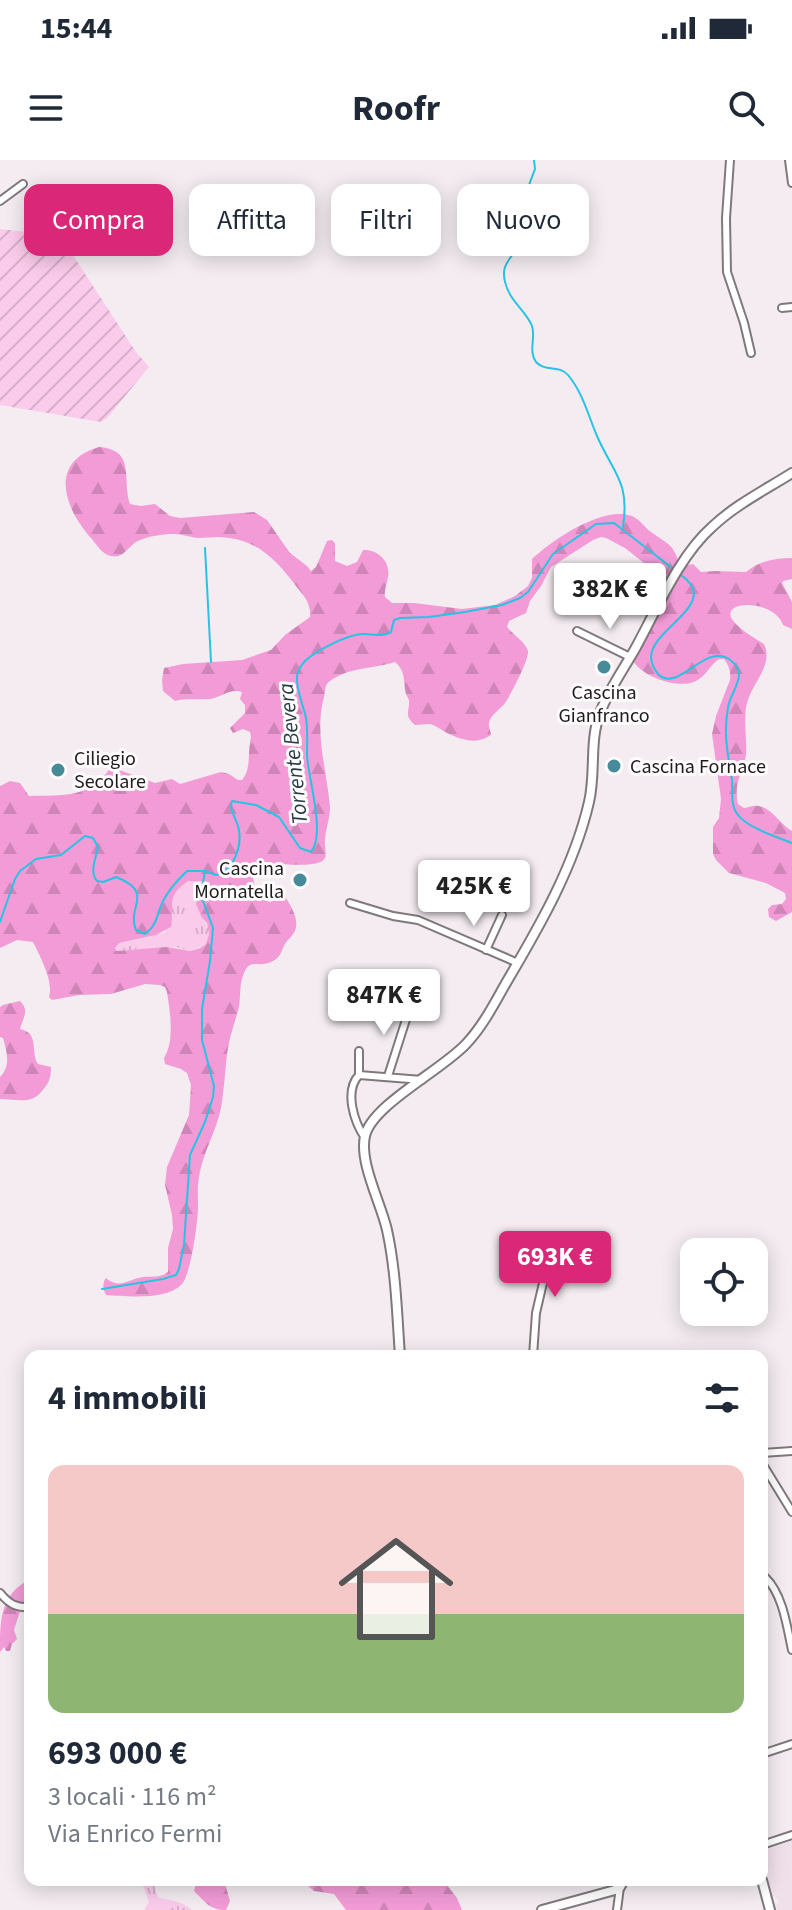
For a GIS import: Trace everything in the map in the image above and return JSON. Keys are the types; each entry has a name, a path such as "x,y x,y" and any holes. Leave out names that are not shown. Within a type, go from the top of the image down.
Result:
{"street":[{"path":"730,160 726,218 727,272 751,353"},
{"path":"789,160 792,183"},
{"path":"0,201 23,184"},
{"path":"782,308 792,307"},
{"path":"400,1350 388,1232 364,1147 369,1125 380,1112 470,1040 518,963 552,899 587,813 598,716 671,582 707,531 792,473"},
{"path":"577,631 630,657"},
{"path":"350,903 378,913 418,920 518,963"},
{"path":"486,950 502,915"},
{"path":"388,1076 410,1007"},
{"path":"359,1051 359,1075 353,1082 351,1094 359,1128 365,1138"},
{"path":"359,1075 422,1080"},
{"path":"533,1350 536,1313 553,1240"},
{"path":"768,1453 792,1451"},
{"path":"768,1473 792,1512"},
{"path":"768,1580 776,1592 790,1631 792,1650"},
{"path":"0,1593 14,1606 24,1608"},
{"path":"768,1752 792,1744"},
{"path":"768,1843 792,1835"},
{"path":"542,1910 613,1886"},
{"path":"617,1910 621,1886"},
{"path":"764,1886 770,1910"}],"shaded area":[{"path":"792,1841 792,1910 777,1910 775,1905 778,1899 772,1895 768,1883 768,1849"}],"green space":[{"path":"0,229 24,232 24,256 74,256 149,367 101,422 0,405"},
{"path":"99,447 111,449 123,459 130,504 155,504 170,516 180,518 254,512 267,520 290,553 311,571 316,567 327,541 335,543 335,561 347,566 357,562 363,550 373,552 382,557 387,566 385,597 392,603 462,609 495,605 528,586 532,578 532,559 579,526 607,515 620,514 638,519 672,548 679,563 683,566 693,564 701,572 746,572 768,561 792,558 792,579 782,583 792,602 792,629 783,625 768,610 757,606 737,607 731,617 740,628 764,644 766,652 764,667 747,703 746,754 737,796 738,804 744,808 762,807 792,831 792,912 776,921 769,917 768,909 772,905 782,904 786,899 785,893 766,883 729,873 713,854 713,827 719,818 721,799 712,734 730,680 728,666 724,659 719,659 696,681 680,684 660,680 636,665 632,659 664,602 666,590 658,574 625,548 606,538 593,540 551,567 526,613 509,621 507,627 525,645 528,655 508,699 490,720 491,735 486,738 469,740 429,724 415,725 408,716 409,700 403,673 395,662 345,673 328,683 320,724 330,807 325,858 308,864 267,865 253,873 256,890 269,902 277,898 281,890 293,912 296,929 277,958 246,968 228,1048 221,1108 199,1177 197,1224 188,1270 182,1284 175,1289 146,1296 106,1295 103,1284 106,1278 120,1283 168,1272 168,1248 173,1229 165,1185 167,1167 189,1115 191,1085 187,1073 165,1064 171,1035 167,992 160,985 145,984 111,994 52,1000 46,969 33,942 17,940 0,948 0,786 10,781 20,783 29,796 75,793 94,785 111,767 155,783 172,779 180,784 221,772 242,780 248,765 250,732 243,729 233,733 230,728 245,713 245,705 240,699 242,692 230,692 210,699 175,701 163,691 164,668 242,660 271,650 285,635 310,617 310,612 304,597 275,561 240,540 165,534 138,541 118,556 105,554 82,526 68,500 67,474 72,463","holes":["188,881 210,883 208,891 198,896 196,904 207,923 209,934 206,944 191,951 167,947 116,951 119,943 156,935 171,927 172,901 176,892"]},
{"path":"188,881 210,883 202,918 208,930 206,944 191,951 176,947 116,951 119,943 165,932 173,917 174,896"},
{"path":"20,1001 25,1011 20,1029 30,1034 38,1064 51,1067 50,1077 33,1098 0,1099 0,1077 7,1059 3,1038 0,1037 0,1007"},
{"path":"24,1583 24,1608 21,1608 14,1630 17,1639 10,1651 4,1647 0,1652 4,1609 7,1600"},
{"path":"143,1886 154,1886 158,1897 179,1902 192,1910 144,1910 149,1902"},
{"path":"195,1886 226,1886 230,1901 226,1910 220,1910 194,1891"},
{"path":"308,1886 448,1886 462,1910 346,1910 334,1894 314,1891"}],"waterway":[{"path":"534,160 535,169 529,185 532,202 516,223 515,248 505,267 505,282 532,326 536,362 565,372 581,397 619,478 625,511 623,527"},
{"name":"Torrente Bevera","path":"0,922 20,871 36,859 61,855 85,836 93,838 98,847 93,869 97,881 116,877 135,889 134,921 136,930 145,934 155,923 168,893 187,871 205,871 216,875 233,862 239,833 232,801 256,805 279,817 300,848 311,852 315,844 317,819 307,755 306,718 297,676 306,660 332,644 355,635 387,634 391,632 394,620 400,618 465,612 520,598 528,592 553,554 596,524 614,523 676,571"},
{"path":"205,548 211,662"},
{"path":"681,575 692,586 694,596 690,606 654,646 651,657 653,666 658,674 674,678 710,657 720,656 736,665 739,677 729,704 726,726 734,807 749,824 792,843"},
{"path":"102,1289 163,1279 176,1275 179,1269 184,1245 190,1155 205,1122 214,1086 202,1040 202,1009 213,928 203,901 205,871"}],"place":[{"name":"Cascina Gianfranco","path":"604,667"},
{"name":"Cascina Fornace","path":"614,766"},
{"name":"Ciliegio Secolare","path":"58,770"},
{"name":"Cascina Mornatella","path":"300,880"}]}
